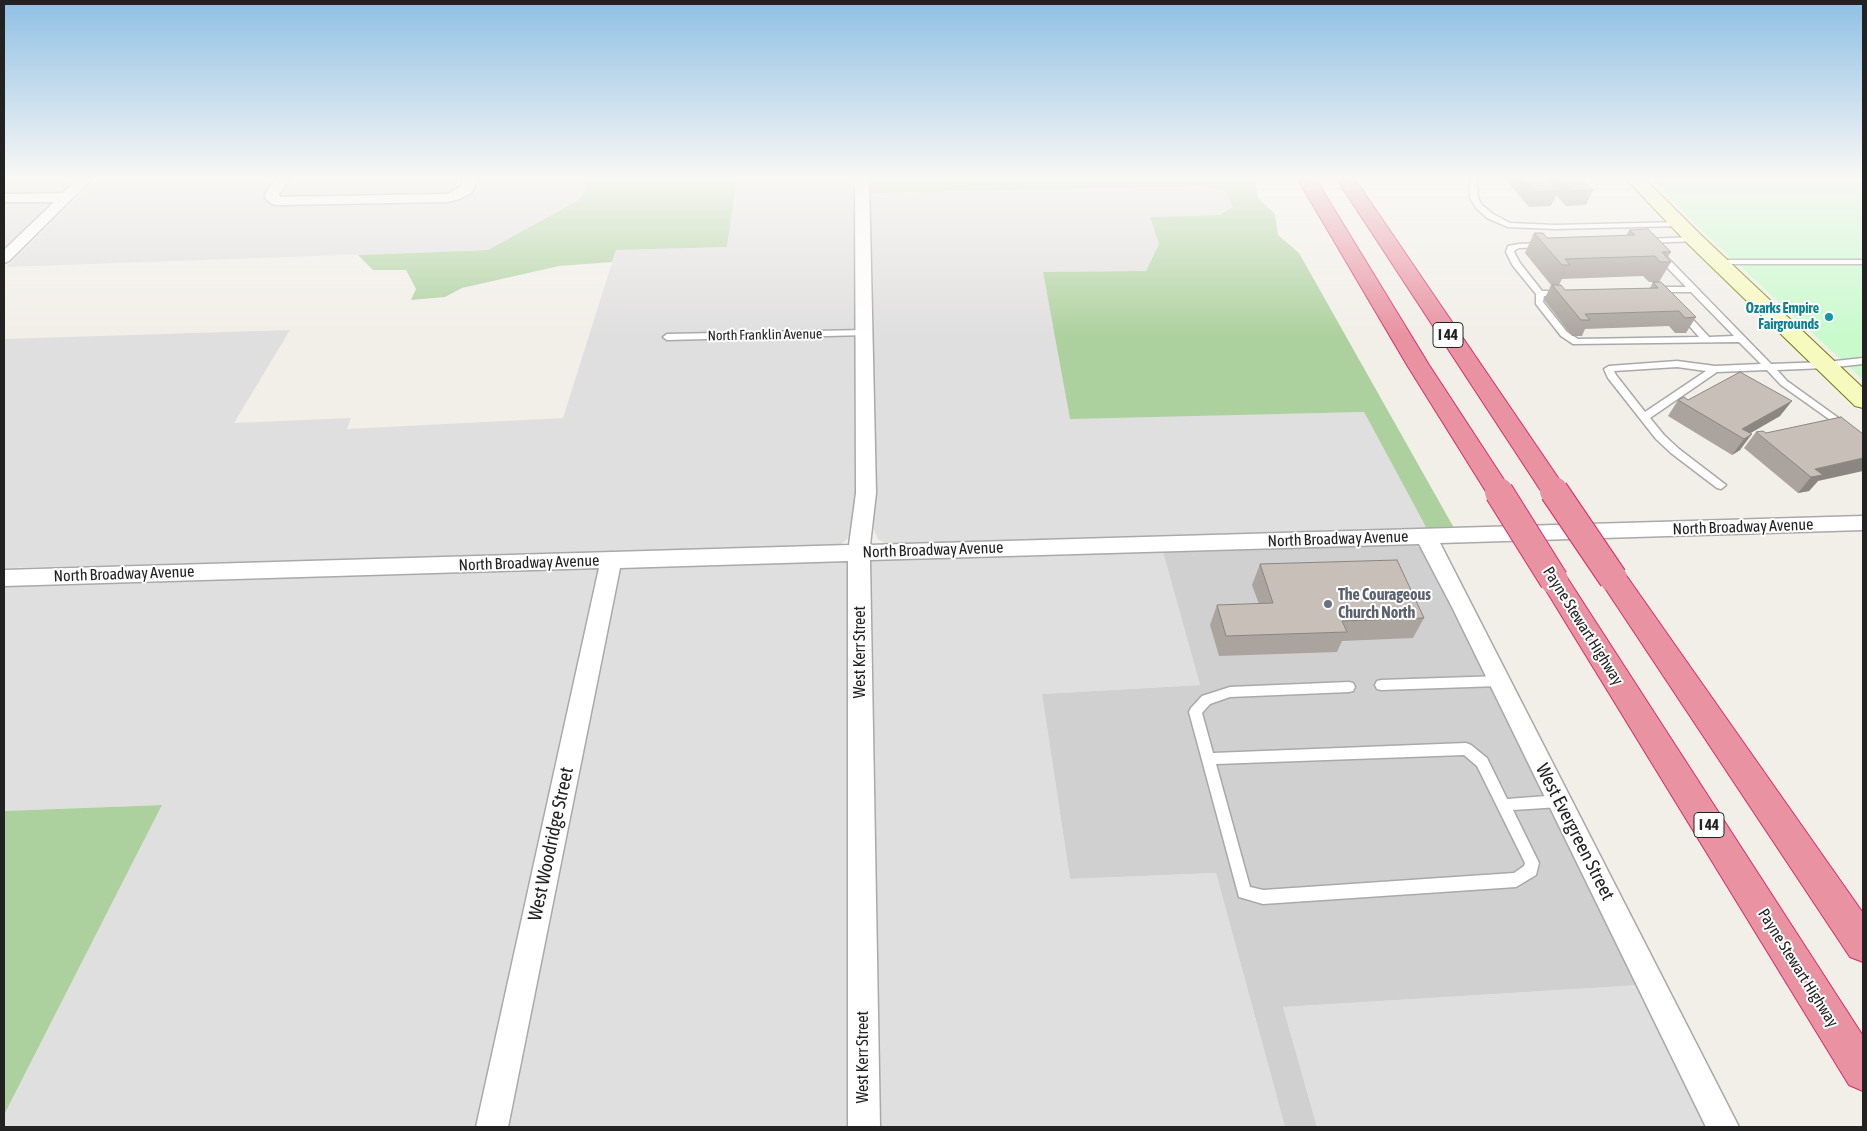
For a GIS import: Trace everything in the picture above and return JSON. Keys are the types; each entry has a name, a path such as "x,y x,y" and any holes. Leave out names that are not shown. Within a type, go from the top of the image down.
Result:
{"highway":[{"name":"Payne Stewart Highway","path":"1338,231 1418,364 1863,1071"},
{"name":"I 44","path":"1380,231 1554,491 1863,944"}],"main road":[{"path":"1686,231 1863,401"}],"street":[{"path":"4,258 32,231"},
{"name":"West Kerr Street","path":"863,231 866,493 859,552 864,1127"},
{"name":"North Broadway Avenue","path":"4,578 1863,523"},
{"name":"West Evergreen Street","path":"1426,537 1723,1127"},
{"name":"West Woodridge Street","path":"492,1127 611,561"}],"lane":[{"path":"1635,231 1642,241 1693,289 1784,383 1848,429"},
{"path":"1642,241 1694,239"},
{"path":"1555,245 1519,246 1512,248 1510,252 1516,264 1540,294 1540,302 1544,308 1564,334 1576,342 1741,339"},
{"path":"1718,262 1863,262"},
{"path":"1643,291 1668,297 1693,289"},
{"path":"1540,294 1568,293"},
{"path":"1668,297 1707,340"},
{"name":"North Franklin Avenue","path":"666,337 864,333"},
{"path":"1721,485 1675,451 1644,417 1611,376 1609,368 1677,364 1715,369 1826,365 1863,361"},
{"path":"1644,417 1715,369"},
{"path":"1381,686 1500,681"},
{"path":"1208,759 1466,749 1482,762 1532,863 1531,870 1516,880 1254,896 1244,892 1208,759 1196,712 1201,704 1214,696 1230,692 1349,687"},
{"path":"1503,804 1560,801"}],"shaded area":[{"path":"4,231 25,231 4,251"},
{"path":"43,231 523,231 488,250 6,267"},
{"path":"729,231 857,231 859,481 855,532 839,546 826,548 4,568 4,339 290,330 234,423 351,418 347,429 563,418 616,250 727,247"},
{"path":"870,231 1155,231 1159,244 1146,271 1043,272 1070,418 1364,412 1427,529 898,545 886,544 878,539 874,530"},
{"path":"1408,544 1419,547 1432,564 1641,985 1283,1007 1317,1127 1285,1127 1216,873 1070,879 1042,694 1200,685 1163,552"},
{"path":"1163,552 1200,685 1042,694 1070,879 1216,873 1285,1127 4,1127 4,1115 162,805 4,811 4,587 445,572"},
{"path":"1641,985 1712,1127 1317,1127 1283,1007"}],"green space":[{"path":"523,231 729,231 727,247 616,250 612,262 559,266 462,288 445,297 411,300 416,289 406,270 373,270 358,255 488,250"},
{"path":"1155,231 1277,231 1278,235 1299,253 1454,528 1427,529 1364,412 1070,419 1043,272 1146,271 1159,244"},
{"path":"1702,231 1863,231 1863,380"},
{"path":"162,805 4,1115 4,811"}],"building":[{"path":"1630,231 1650,231 1671,252 1662,252 1671,262 1660,262 1655,256 1565,259 1570,265 1562,265 1534,233 1543,233 1547,238 1635,235"},
{"path":"1653,282 1661,282 1696,317 1685,318 1679,311 1585,314 1590,320 1581,320 1552,285 1561,285 1565,290 1658,288"},
{"path":"1740,372 1792,401 1742,429 1752,434 1744,439 1678,400 1684,397 1688,400"},
{"path":"1841,417 1863,434 1863,458 1815,469 1823,475 1811,477 1756,432 1763,431 1766,433"},
{"path":"1397,560 1424,618 1342,621 1347,632 1226,636 1217,605 1273,603 1260,564"}],"place":[{"name":"Ozarks Empire Fairgrounds","path":"1829,317"},
{"name":"The Courageous Church North","path":"1328,604"}]}
